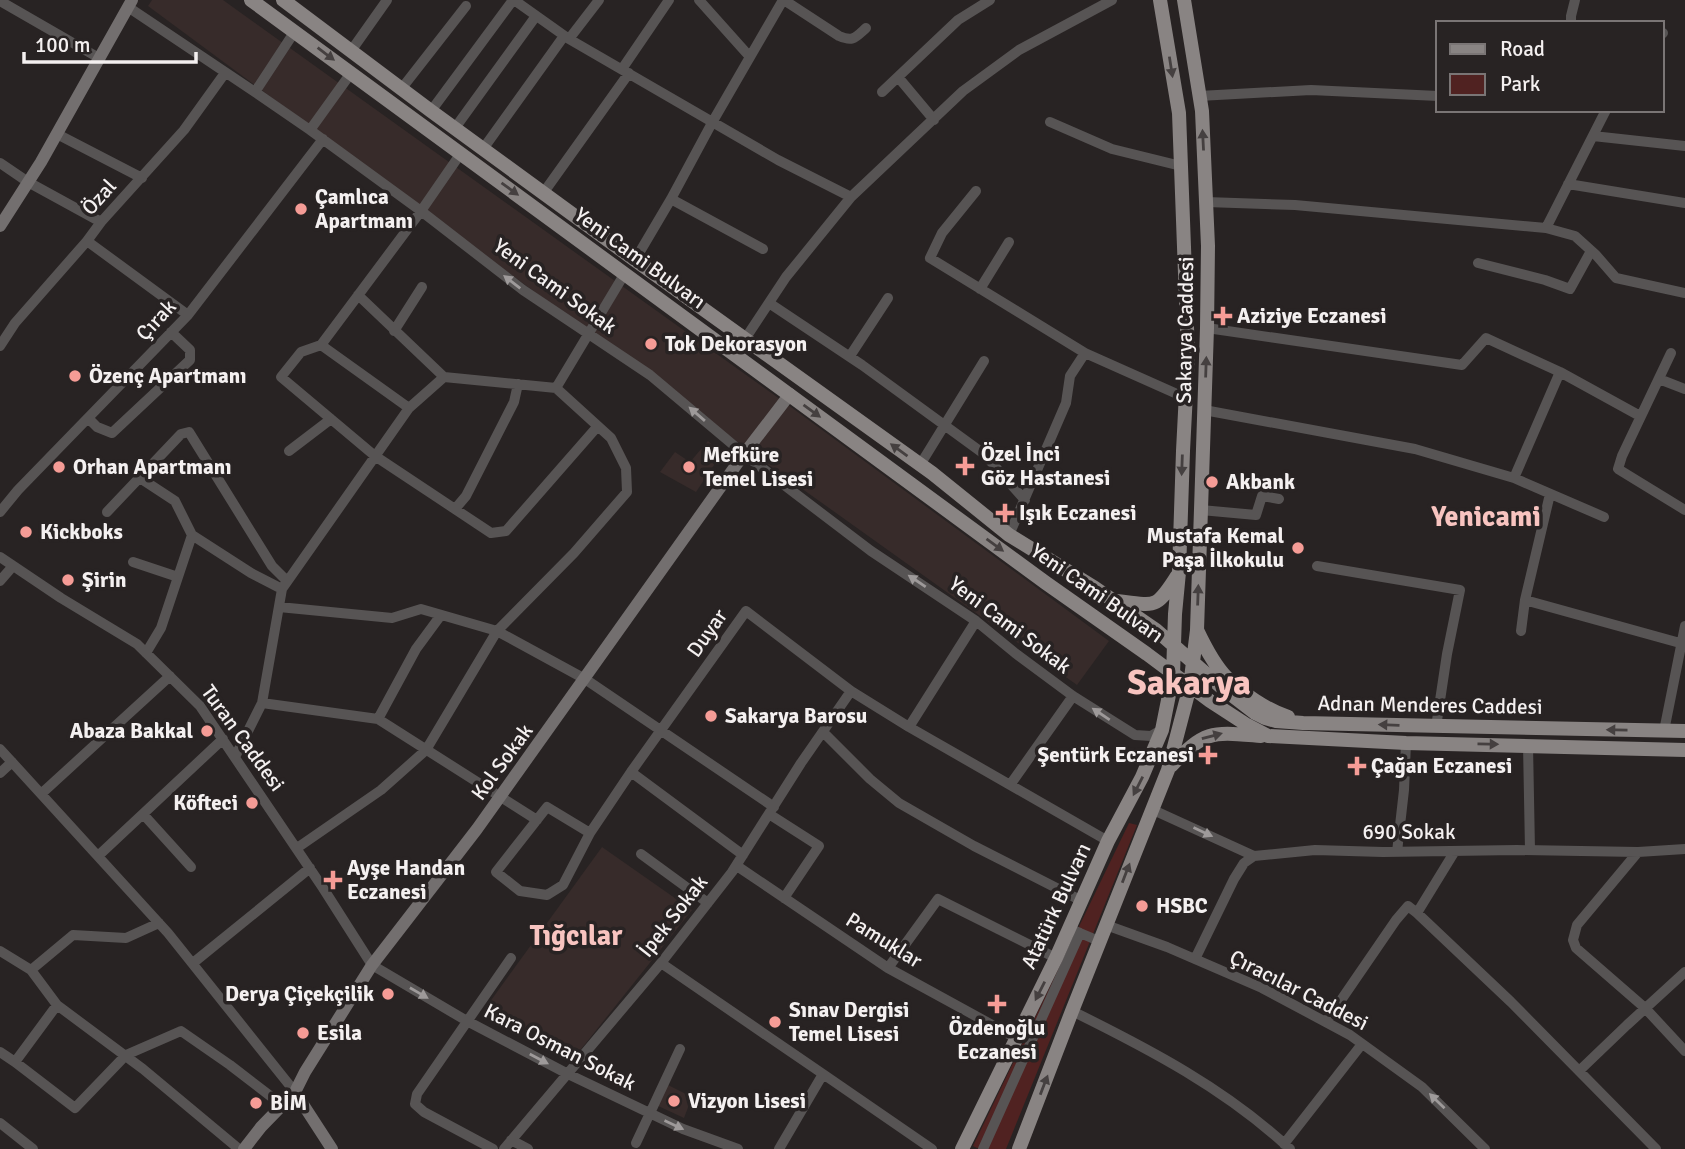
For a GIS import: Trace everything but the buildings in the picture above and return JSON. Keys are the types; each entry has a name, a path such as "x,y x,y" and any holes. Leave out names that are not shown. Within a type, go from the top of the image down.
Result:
{"main road":[{"name":"Yeni Cami Bulvarı","path":"251,0 1190,687"},
{"name":"Sakarya Caddesi","path":"1160,0 1179,113 1188,355 1173,674"},
{"name":"Sakarya Caddesi","path":"1184,0 1202,111 1208,246 1197,630 1190,687"},
{"name":"Yeni Cami Bulvarı","path":"288,1 431,111 920,465 1009,535 1116,601 1156,630 1194,663"},
{"path":"1116,601 1149,605 1157,603 1179,572"},
{"path":"1197,630 1206,650 1234,685 1279,714 1303,723"},
{"path":"1154,659 1166,678 1169,694"},
{"name":"Adnan Menderes Caddesi","path":"1194,663 1255,713 1276,721 1685,731"},
{"name":"Atatürk Bulvarı","path":"962,1149 1056,958 1075,931 1082,901 1162,730 1173,674"},
{"path":"1019,1149 1167,770 1190,687"},
{"name":"Adnan Menderes Caddesi","path":"1190,687 1268,736 1406,743 1685,750"},
{"path":"1167,770 1200,739 1208,736 1223,733 1268,736"}],"street":[{"path":"351,51 387,0"},
{"path":"431,111 514,0 567,37 625,71 778,160 851,197"},
{"path":"483,149 567,37 599,0"},
{"path":"544,192 669,0"},
{"path":"699,0 750,57"},
{"path":"635,260 671,200 712,121 784,0 847,39 855,38 866,28"},
{"path":"882,92 958,20 990,0"},
{"path":"745,339 786,277 851,197 963,91 1019,50 1112,0"},
{"path":"1571,21 1575,0"},
{"path":"0,1 99,58"},
{"path":"0,226 57,134 130,4"},
{"name":"Yeni Cami Sokak","path":"130,4 323,139 523,290 650,376 744,454 871,551 976,621 1073,696 1136,736 1151,736 1162,730"},
{"path":"402,88 466,6"},
{"path":"455,128 536,16"},
{"path":"256,92 295,31"},
{"name":"Özal","path":"0,346 16,323 88,241 101,222 184,130 225,73"},
{"path":"310,130 351,73"},
{"path":"898,77 934,120"},
{"path":"1199,96 1311,90 1436,96"},
{"path":"1546,228 1605,112"},
{"path":"1050,122 1112,149 1181,166"},
{"path":"57,134 142,178"},
{"path":"1593,136 1685,146"},
{"name":"Çırak","path":"0,512 188,314 323,139"},
{"path":"461,153 321,345 301,352 281,377 375,456 491,533 506,531 597,427"},
{"path":"0,163 28,182 101,222"},
{"path":"1568,184 1685,202"},
{"path":"976,191 942,233 930,258 1085,353 1185,398"},
{"path":"671,200 763,249"},
{"path":"1206,202 1295,205 1546,228 1575,236 1616,278 1685,293"},
{"path":"88,241 188,314"},
{"path":"980,289 1009,242"},
{"path":"1478,263 1570,289 1591,251"},
{"path":"556,388 625,274"},
{"path":"394,331 422,288"},
{"path":"297,848 381,790 426,750 497,631 574,553 627,492 626,468 611,438 556,388 444,377 359,295"},
{"path":"850,356 888,298"},
{"path":"769,303 850,356 984,454 1025,500"},
{"path":"1207,328 1462,365 1486,338 1560,372 1640,416"},
{"path":"88,418 97,427 112,433 190,360 190,350 171,332"},
{"path":"321,345 409,408"},
{"path":"1009,535 1066,403 1070,376 1085,353"},
{"path":"1671,354 1640,416 1618,469 1685,510"},
{"path":"920,465 984,360"},
{"path":"1514,478 1560,372"},
{"path":"235,757 262,703 285,585 409,408 444,377"},
{"path":"1659,379 1685,389"},
{"path":"455,509 466,496 514,402 518,384"},
{"name":"Kol Sokak","path":"241,1149 295,1092 372,965 500,797 744,454 790,394"},
{"path":"1204,410 1415,449 1514,478 1604,517"},
{"path":"289,451 331,419"},
{"path":"107,512 181,435 189,432 285,585"},
{"path":"140,478 174,501 192,535 251,573 285,585"},
{"path":"1521,631 1525,600 1550,494"},
{"path":"1201,510 1256,515 1262,496 1279,499"},
{"path":"146,653 161,628 192,535"},
{"name":"Turan Caddesi","path":"0,557 61,598 137,643 200,706 297,848 372,965"},
{"path":"133,562 178,577"},
{"path":"0,581 13,566"},
{"path":"1317,566 1460,590 1436,727"},
{"path":"1525,600 1680,643"},
{"path":"279,607 392,618 421,609 497,631 585,679 661,730 819,846 784,898"},
{"name":"Duyar","path":"537,820 496,872 520,891 547,895 563,885 590,833 746,611 851,691 1108,841"},
{"path":"378,719 416,649 441,615"},
{"path":"909,727 976,621"},
{"path":"1664,731 1685,626"},
{"path":"41,794 170,676"},
{"name":"İpek Sokak","path":"504,1149 661,963 737,866 851,691"},
{"path":"1010,785 1073,696"},
{"path":"262,703 378,719 537,820 547,807 590,833"},
{"path":"823,732 870,779 900,803 974,846 1082,901"},
{"path":"98,856 223,738"},
{"path":"1396,852 1404,790 1406,743"},
{"path":"1528,745 1530,850"},
{"path":"0,749 159,923 295,1092 332,1149"},
{"path":"0,773 12,762"},
{"path":"631,772 743,855"},
{"path":"1151,809 1254,856"},
{"path":"143,814 191,867"},
{"name":"690 Sokak","path":"1254,856 1315,850 1638,852 1685,849"},
{"path":"1417,913 1455,851"},
{"path":"1638,852 1577,925 1573,940 1576,948 1645,1008 1685,1051"},
{"path":"641,854 708,903"},
{"path":"1195,959 1234,879 1244,863 1254,856"},
{"name":"Pamuklar","path":"737,866 888,968 1016,1038"},
{"path":"192,963 310,868"},
{"path":"888,968 938,899 1056,958"},
{"path":"1326,1022 1408,906 1511,1002 1656,1149"},
{"path":"31,970 73,934 126,939 159,923"},
{"name":"Çıracılar Caddesi","path":"1106,925 1262,988 1326,1022 1363,1044 1422,1087 1485,1149"},
{"path":"984,1149 1075,931 1099,941"},
{"path":"0,951 31,970 57,1005 126,1055 241,1149"},
{"path":"493,1149 424,1112 415,1104 417,1094 511,958"},
{"path":"661,963 932,1149"},
{"name":"Kara Osman Sokak","path":"372,965 467,1021 568,1074 683,1129 738,1149"},
{"path":"1579,1070 1685,972"},
{"path":"15,1062 57,1005"},
{"path":"1072,1012 1141,1045 1229,1098 1287,1147 1363,1044"},
{"path":"0,1052 75,1108 126,1055 181,1031 282,1105"},
{"path":"636,1143 680,1048"},
{"path":"779,1149 823,1074"},
{"path":"0,1123 33,1149"},
{"path":"511,1140 528,1149"}],"shaded area":[{"path":"152,0 223,0 795,410 1109,641 1077,685 759,458 148,6"},
{"name":"Mefküre Temel Lisesi","path":"708,441 722,453 696,492 660,472 675,452 690,462"},
{"path":"602,847 692,910 570,1063 484,1010"},
{"name":"Vizyon Lisesi","path":"666,1084 692,1097 684,1118 656,1105"}],"green space":[{"path":"1129,823 1137,825 1006,1149 979,1149 973,1146"}],"place":[{"name":"Çamlıca Apartmanı","path":"301,209"},
{"name":"Aziziye Eczanesi","path":"1223,316"},
{"name":"Tok Dekorasyon","path":"651,344"},
{"name":"Özenç Apartmanı","path":"75,376"},
{"name":"Özel İnci Göz Hastanesi","path":"965,466"},
{"name":"Orhan Apartmanı","path":"59,467"},
{"name":"Mefküre Temel Lisesi","path":"689,467"},
{"name":"Akbank","path":"1212,482"},
{"name":"Işık Eczanesi","path":"1005,513"},
{"name":"Kickboks","path":"26,532"},
{"name":"Mustafa Kemal Paşa İlkokulu","path":"1298,548"},
{"name":"Şirin","path":"68,580"},
{"name":"Sakarya Barosu","path":"711,716"},
{"name":"Abaza Bakkal","path":"207,731"},
{"name":"Şentürk Eczanesi","path":"1208,755"},
{"name":"Çağan Eczanesi","path":"1357,766"},
{"name":"Köfteci","path":"252,803"},
{"name":"Ayşe Handan Eczanesi","path":"333,880"},
{"name":"HSBC","path":"1142,906"},
{"name":"Derya Çiçekçilik","path":"388,994"},
{"name":"Özdenoğlu Eczanesi","path":"997,1004"},
{"name":"Sınav Dergisi Temel Lisesi","path":"775,1022"},
{"name":"Esila","path":"303,1033"},
{"name":"Vizyon Lisesi","path":"674,1101"},
{"name":"BİM","path":"256,1103"}],"district":[{"name":"Yenicami","path":"1486,517"},
{"name":"Sakarya","path":"1189,682"},
{"name":"Tığcılar","path":"576,936"}]}
